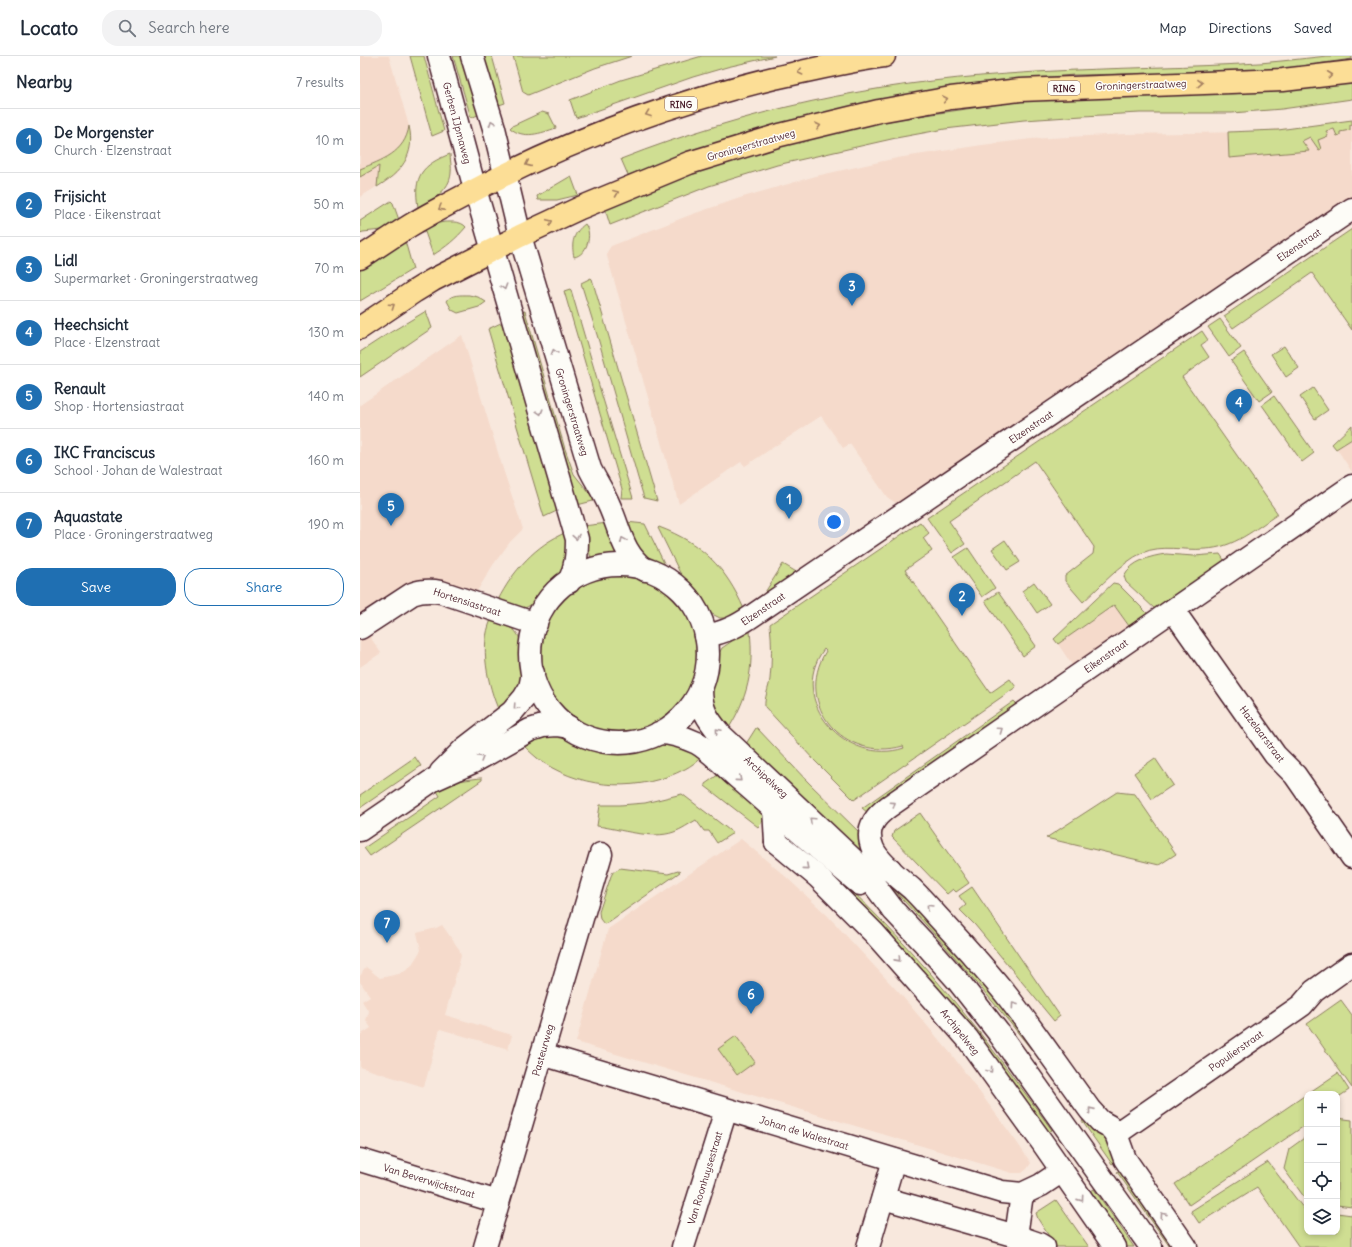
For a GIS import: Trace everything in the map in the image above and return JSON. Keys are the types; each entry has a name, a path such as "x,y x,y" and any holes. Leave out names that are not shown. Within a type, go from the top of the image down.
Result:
{"main road":[{"name":"RING","path":"360,258 416,222 475,189 504,174 584,138 660,110 726,90 821,67 884,56"},
{"name":"Groningerstraatweg","path":"520,236 598,200 689,163 780,135 879,111 951,98 1020,90 1283,80 1352,72"},
{"name":"RING","path":"360,328 424,285 520,236"}],"street":[{"name":"Gerben IJpmaweg","path":"439,56 493,250"},
{"path":"472,56 494,128 520,236"},
{"name":"Elzenstraat","path":"706,636 720,633 735,627 752,616 1352,209"},
{"name":"Groningerstraatweg","path":"520,236 590,470 609,505 625,546 636,563 645,570"},
{"path":"493,250 577,539 577,557 574,571 569,582"},
{"name":"Eikenstraat","path":"890,869 874,850 871,841 870,833 874,819 879,813 1352,486"},
{"path":"616,566 638,568 658,574 676,586 691,602 702,620 706,636 708,662 704,683 694,703 680,719 659,734 643,740 622,743 601,741 580,734 562,723 548,707 537,688 533,673 530,646 536,624 544,606 558,590 575,577 595,569 616,566"},
{"name":"Hortensiastraat","path":"360,628 412,594 418,591 430,590 441,592 536,624"},
{"name":"Hazelaarstraat","path":"1173,610 1275,755 1295,775 1352,857"},
{"path":"433,780 464,749 512,712 530,688 533,673"},
{"name":"Archipelweg","path":"701,689 701,700 704,711 720,734 860,866 894,911 958,981 998,1032 1151,1247"},
{"path":"360,830 433,780 473,762 530,730 543,726 556,725 569,727"},
{"name":"Archipelweg","path":"659,734 670,733 699,744 774,808 830,860 894,911"},
{"name":"Archipelweg","path":"774,808 776,842 818,878 874,933 967,1038 1115,1247"},
{"name":"Pasteurweg","path":"484,1247 601,854"},
{"path":"860,866 890,869 937,915 1007,996 1090,1110 1100,1121 1109,1126 1116,1134 1124,1159 1186,1247"},
{"name":"Populierstraat","path":"1116,1134 1302,1005 1314,991 1352,964"},
{"name":"Johan de Walestraat","path":"542,1054 1002,1192 1022,1194"},
{"name":"Van Roonhuysestraat","path":"683,1247 726,1110"},
{"name":"Van Beverwijckstraat","path":"360,1160 498,1202"},
{"path":"868,1247 894,1160"},
{"path":"1016,1236 1022,1194 1041,1185 1062,1171"},
{"path":"883,1198 1016,1236 1044,1247"}],"shaded area":[{"path":"360,56 389,56 411,133 411,140 407,157 396,174 360,197"},
{"path":"1352,120 1352,198 900,506 887,497 850,444 843,448 821,416 745,466 741,462 679,504 607,256 607,252 611,246 690,215 743,197 816,176 897,158 1031,139 1126,134 1249,132 1321,125"},
{"path":"462,335 523,529 510,542 493,565 476,593 440,581 428,579 415,582 360,617 360,405"},
{"path":"1352,439 1352,472 1337,449"},
{"path":"1114,605 1129,626 1129,629 1074,668 1058,644"},
{"path":"360,622 381,653 360,667"},
{"path":"741,839 785,876 827,915 902,996 952,1055 1016,1141 1031,1163 1027,1169 1022,1173 1012,1173 576,1042 608,929"},
{"path":"442,925 459,949 461,956 445,1015 512,1035 508,1050 440,1029 424,1087 360,1067 360,1035 371,1028 366,1020 369,1012 362,1001 370,996 360,982 360,976 366,967 380,978 399,974 411,966 421,950 417,933"}],"green space":[{"path":"410,56 424,56 444,131 432,136"},
{"path":"453,56 463,56 480,114 471,118"},
{"path":"478,56 492,56 505,103 493,107"},
{"path":"513,56 632,56 595,68 528,95 523,92"},
{"path":"702,56 775,56 727,67 693,77 576,118 570,100 621,80"},
{"path":"1327,56 1352,56 1352,59 1289,68 1244,72 1073,75 1007,81 784,123 743,134 628,175 621,159 715,126 763,113 859,92 908,84 957,78 1036,72 1273,62"},
{"path":"1352,81 1352,99 1282,109 1232,113 1140,113 1083,116 1024,120 945,129 896,138 777,165 709,186 610,225 605,209 637,194 700,170 842,130 899,119 1020,101"},
{"path":"542,112 549,114 556,128 527,135 515,132 510,128 512,126"},
{"path":"1352,120 1350,130 1340,132 1340,135 1337,136 1334,129 1326,131 1328,136 1318,140 1321,149 1319,150 1310,137 1302,141 1309,151 1229,158 1228,132 1278,130"},
{"path":"409,126 411,137 408,155 393,176 377,187 379,166 360,177 360,169 384,159 398,149 407,135"},
{"path":"450,154 450,179 444,190 429,202 418,207 417,187 422,173 426,167 440,158"},
{"path":"571,176 578,195 557,200 538,200 537,196"},
{"path":"391,201 399,220 382,230 360,233 360,221"},
{"path":"445,222 459,223 466,227 451,242 433,255 425,232 426,229"},
{"path":"585,224 588,233 587,244 579,255 574,257 573,243 575,235"},
{"path":"1352,229 1352,330 1312,273 1233,328 1224,316"},
{"path":"405,241 413,269 360,301 360,270"},
{"path":"591,278 657,501 644,498 638,478 581,283"},
{"path":"570,289 633,498 621,498 622,489 564,291"},
{"path":"469,295 478,297 486,302 479,307 458,313 452,310 447,301 454,296"},
{"path":"426,311 432,328 360,377 360,352"},
{"path":"525,311 565,449 574,474 594,499 593,501 577,505 519,313"},
{"path":"1220,319 1241,348 1229,357 1208,327"},
{"path":"505,321 561,509 544,517 488,329"},
{"path":"1202,331 1208,340 1201,345 1209,357 1182,377 1278,514 1244,537 1216,548 1165,548 1150,550 1142,553 1127,562 1083,602 1065,581 1065,576 1093,554 1094,547 1035,461 949,521 965,544 952,553 927,518"},
{"path":"1284,346 1299,368 1286,377 1271,354"},
{"path":"1244,352 1272,392 1259,401 1231,361"},
{"path":"1313,388 1328,410 1315,419 1300,397"},
{"path":"1274,396 1314,453 1302,462 1262,405"},
{"path":"1352,425 1352,439 1336,449 1332,444"},
{"path":"626,522 645,524 665,565 665,569 650,562 641,555"},
{"path":"920,522 929,533 923,538 932,551 905,570 990,693 1010,679 1016,687 854,800 814,760 765,707 771,665 770,624","holes":["824,649 826,651 817,671 816,691 821,709 830,725 844,738 862,746 882,749 903,746 904,748 883,751 862,748 844,739 828,725 818,708 812,689 814,669"]},
{"path":"608,523 618,556 592,561 582,528 583,526"},
{"path":"659,527 688,541 711,559 721,569 729,581 744,609 733,617 727,618 720,618 710,613 685,583 658,528"},
{"path":"567,532 570,541 561,575 538,601 525,608 518,608 498,600 518,569 526,560 555,537"},
{"path":"1005,540 1020,562 1007,570 992,549"},
{"path":"968,548 995,588 982,597 954,557"},
{"path":"1166,554 1194,556 1220,554 1226,563 1156,610 1126,582 1124,576 1136,563 1154,556"},
{"path":"783,564 798,573 762,597"},
{"path":"619,574 650,580 670,592 681,603 693,623 699,654 693,685 681,705 670,716 650,728 619,734 588,728 568,716 557,705 545,685 539,654 545,623 557,603 568,592 588,580"},
{"path":"1034,582 1050,604 1037,613 1022,591"},
{"path":"1113,583 1118,584 1149,615 1129,629 1129,626 1114,605 1058,644 1054,639"},
{"path":"998,592 1036,646 1023,656 985,601"},
{"path":"491,620 507,626 519,636 523,667 522,684 499,711 491,690 486,666 485,654 487,630"},
{"path":"748,630 750,631 751,658 748,683 740,707 727,731 720,725 710,693 716,659 722,648"},
{"path":"1014,701 1020,707 868,813 862,808"},
{"path":"756,728 863,836 865,856 744,747"},
{"path":"542,734 568,737 593,747 615,750 633,750 658,743 676,742 702,757 685,769 650,782 614,785 595,783 578,779 560,772 541,761 521,743"},
{"path":"415,757 421,766 360,808 360,795"},
{"path":"1155,758 1173,785 1152,799 1134,773"},
{"path":"722,772 766,817 758,827 705,786 705,784"},
{"path":"482,778 482,780 370,856 364,848 440,796 437,791 450,782"},
{"path":"1117,792 1135,794 1176,854 1159,865 1046,838"},
{"path":"682,794 733,833 717,843 709,831 704,831 696,820 674,832 656,835 597,826 600,805 645,803"},
{"path":"920,813 969,883 956,892 953,889 947,894 892,837 894,831"},
{"path":"784,828 835,874 896,935 920,962 979,1032 1052,1130 1046,1134 785,837"},
{"path":"620,868 668,874 678,871 680,872 604,924 600,919 599,912 611,876 613,872"},
{"path":"885,879 902,890 1036,1045 1031,1049 960,964 885,881"},
{"path":"972,887 1060,1016 1054,1021 975,925 960,910 966,905 959,896"},
{"path":"1341,1000 1352,1015 1352,1088 1307,1024"},
{"path":"736,1036 755,1062 737,1075 718,1049"},
{"path":"1338,1073 1349,1090 1340,1096 1340,1091 1311,1091"},
{"path":"1304,1096 1304,1126 1189,1205 1175,1184"},
{"path":"1087,1117 1105,1131 1117,1160 1112,1164 1082,1121"},
{"path":"1340,1118 1352,1120 1352,1207 1340,1205"},
{"path":"1304,1138 1304,1197 1284,1169 1289,1149"},
{"path":"1268,1162 1304,1209 1304,1235 1340,1235 1340,1213 1352,1215 1352,1247 1299,1247 1257,1187 1199,1223 1191,1211"},
{"path":"1123,1168 1178,1247 1170,1247 1117,1172"},
{"path":"1094,1189 1134,1247 1125,1247 1088,1193"},
{"path":"1056,1200 1089,1247 1056,1247 1038,1219 1036,1213"}],"place":[{"name":"Lidl","path":"852,306"},
{"name":"Heechsicht","path":"1239,422"},
{"name":"De Morgenster","path":"789,519"},
{"name":"Renault","path":"391,526"},
{"name":"Frijsicht","path":"962,616"},
{"name":"Aquastate","path":"387,943"},
{"name":"IKC Franciscus","path":"751,1014"}]}
